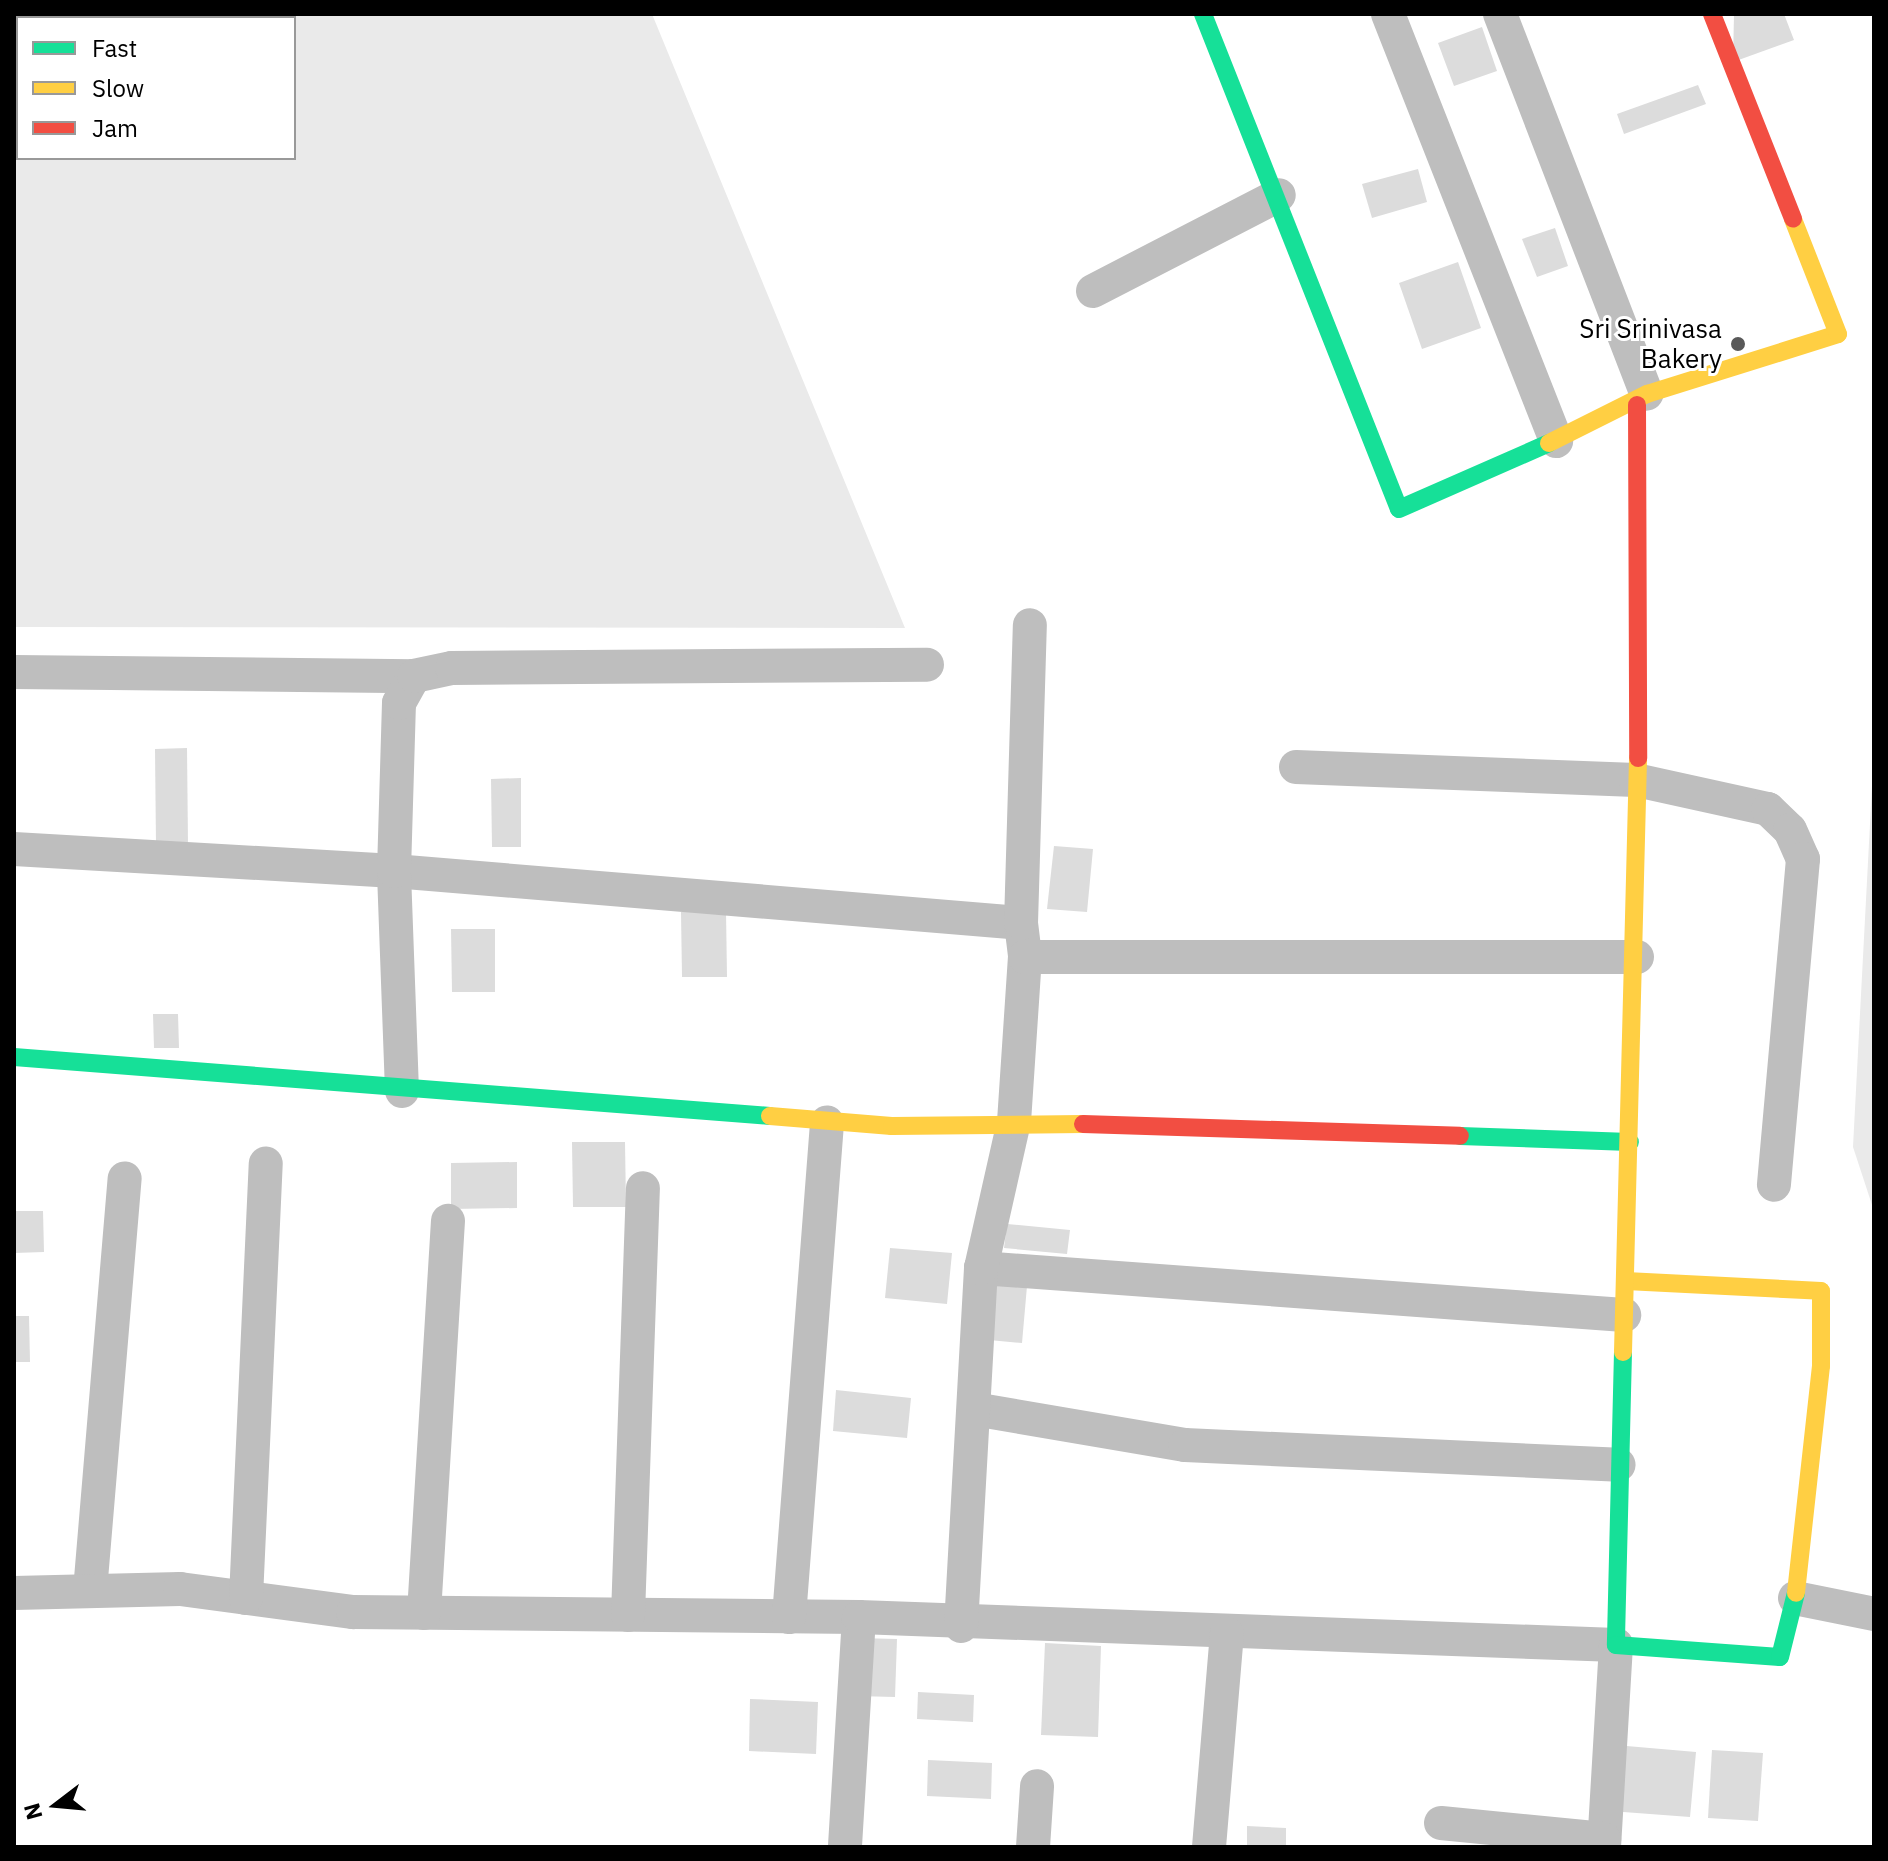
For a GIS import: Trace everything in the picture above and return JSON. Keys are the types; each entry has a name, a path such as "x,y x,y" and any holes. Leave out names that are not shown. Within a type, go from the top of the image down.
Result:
{"street":[{"path":"1203,14 1279,195 1333,356 1399,509 1642,400 1838,334 1712,14"},
{"path":"1388,14 1556,441"},
{"path":"1441,1823 1604,1843 1616,1645 1619,1465 1637,957 1636,780 1642,400 1500,14"},
{"path":"1093,291 1279,195"},
{"path":"961,1626 981,1268 1014,1122 1025,957 1021,923 1030,625"},
{"path":"14,672 414,676 452,668 927,665"},
{"path":"402,1091 394,871 399,703 414,676"},
{"path":"1296,767 1636,780 1768,809 1790,830 1803,859 1774,1185"},
{"path":"14,849 394,871 1021,923"},
{"path":"1025,957 1637,957"},
{"path":"14,1057 402,1091 827,1122 1014,1122 1630,1142"},
{"path":"789,1617 827,1122"},
{"path":"246,1598 266,1163"},
{"path":"90,1591 125,1178"},
{"path":"628,1615 643,1188"},
{"path":"424,1613 448,1221"},
{"path":"981,1268 1624,1315"},
{"path":"14,1593 180,1589 246,1598 424,1613 859,1617 961,1626 1616,1645 1780,1657 1795,1598 1821,1366 1821,1291 1626,1281"},
{"path":"974,1409 1185,1445 1619,1465"},
{"path":"1795,1598 1874,1614"},
{"path":"845,1847 859,1617"},
{"path":"1209,1847 1227,1634"},
{"path":"1033,1847 1037,1786"}],"shaded area":[{"path":"14,14 652,14 905,628 14,627"},
{"path":"1874,748 1874,1211 1853,1147"}],"building":[{"path":"1734,14 1784,14 1794,40 1733,62"},
{"path":"1482,27 1497,71 1454,86 1438,43"},
{"path":"1698,85 1706,104 1624,134 1617,114"},
{"path":"1418,169 1427,202 1372,218 1362,184"},
{"path":"1555,228 1568,266 1537,277 1522,239"},
{"path":"1458,262 1481,328 1422,349 1399,283"},
{"path":"187,748 188,844 156,845 155,749"},
{"path":"521,778 521,847 492,847 491,779"},
{"path":"1054,846 1093,849 1087,912 1047,909"},
{"path":"726,911 727,977 682,977 681,912"},
{"path":"451,929 495,929 495,992 452,992"},
{"path":"153,1014 178,1014 179,1048 154,1048"},
{"path":"572,1142 625,1142 626,1207 573,1207"},
{"path":"517,1162 517,1208 451,1209 451,1163"},
{"path":"14,1211 43,1211 44,1252 14,1253"},
{"path":"1007,1224 1070,1230 1067,1254 1004,1248"},
{"path":"890,1248 952,1253 947,1304 885,1298"},
{"path":"995,1283 1027,1286 1022,1343 989,1340"},
{"path":"14,1316 29,1316 30,1362 14,1362"},
{"path":"836,1390 911,1398 907,1438 833,1431"},
{"path":"858,1638 897,1639 895,1697 856,1696"},
{"path":"1045,1643 1101,1646 1098,1737 1041,1735"},
{"path":"918,1692 974,1695 973,1722 917,1719"},
{"path":"750,1699 818,1702 816,1754 749,1751"},
{"path":"1615,1745 1696,1752 1690,1817 1610,1811"},
{"path":"1712,1750 1763,1753 1758,1821 1708,1818"},
{"path":"928,1760 992,1763 991,1799 927,1796"},
{"path":"1247,1826 1286,1828 1286,1847 1247,1847"}],"traffic: fast":[{"path":"1203,14 1399,509 1549,443"},
{"path":"14,1057 770,1116"},
{"path":"1460,1136 1630,1142"},
{"path":"1623,1352 1616,1645 1780,1657 1796,1593"}],"traffic: slow":[{"path":"1549,443 1647,394 1838,334 1793,219"},
{"path":"1623,1352 1638,758"},
{"path":"770,1116 892,1126 1083,1124"},
{"path":"1626,1281 1821,1291 1821,1366 1796,1593"}],"traffic: jam":[{"path":"1712,14 1793,219"},
{"path":"1637,405 1638,758"},
{"path":"1083,1124 1460,1136"}],"place":[{"name":"Sri Srinivasa Bakery","path":"1738,344"}]}
